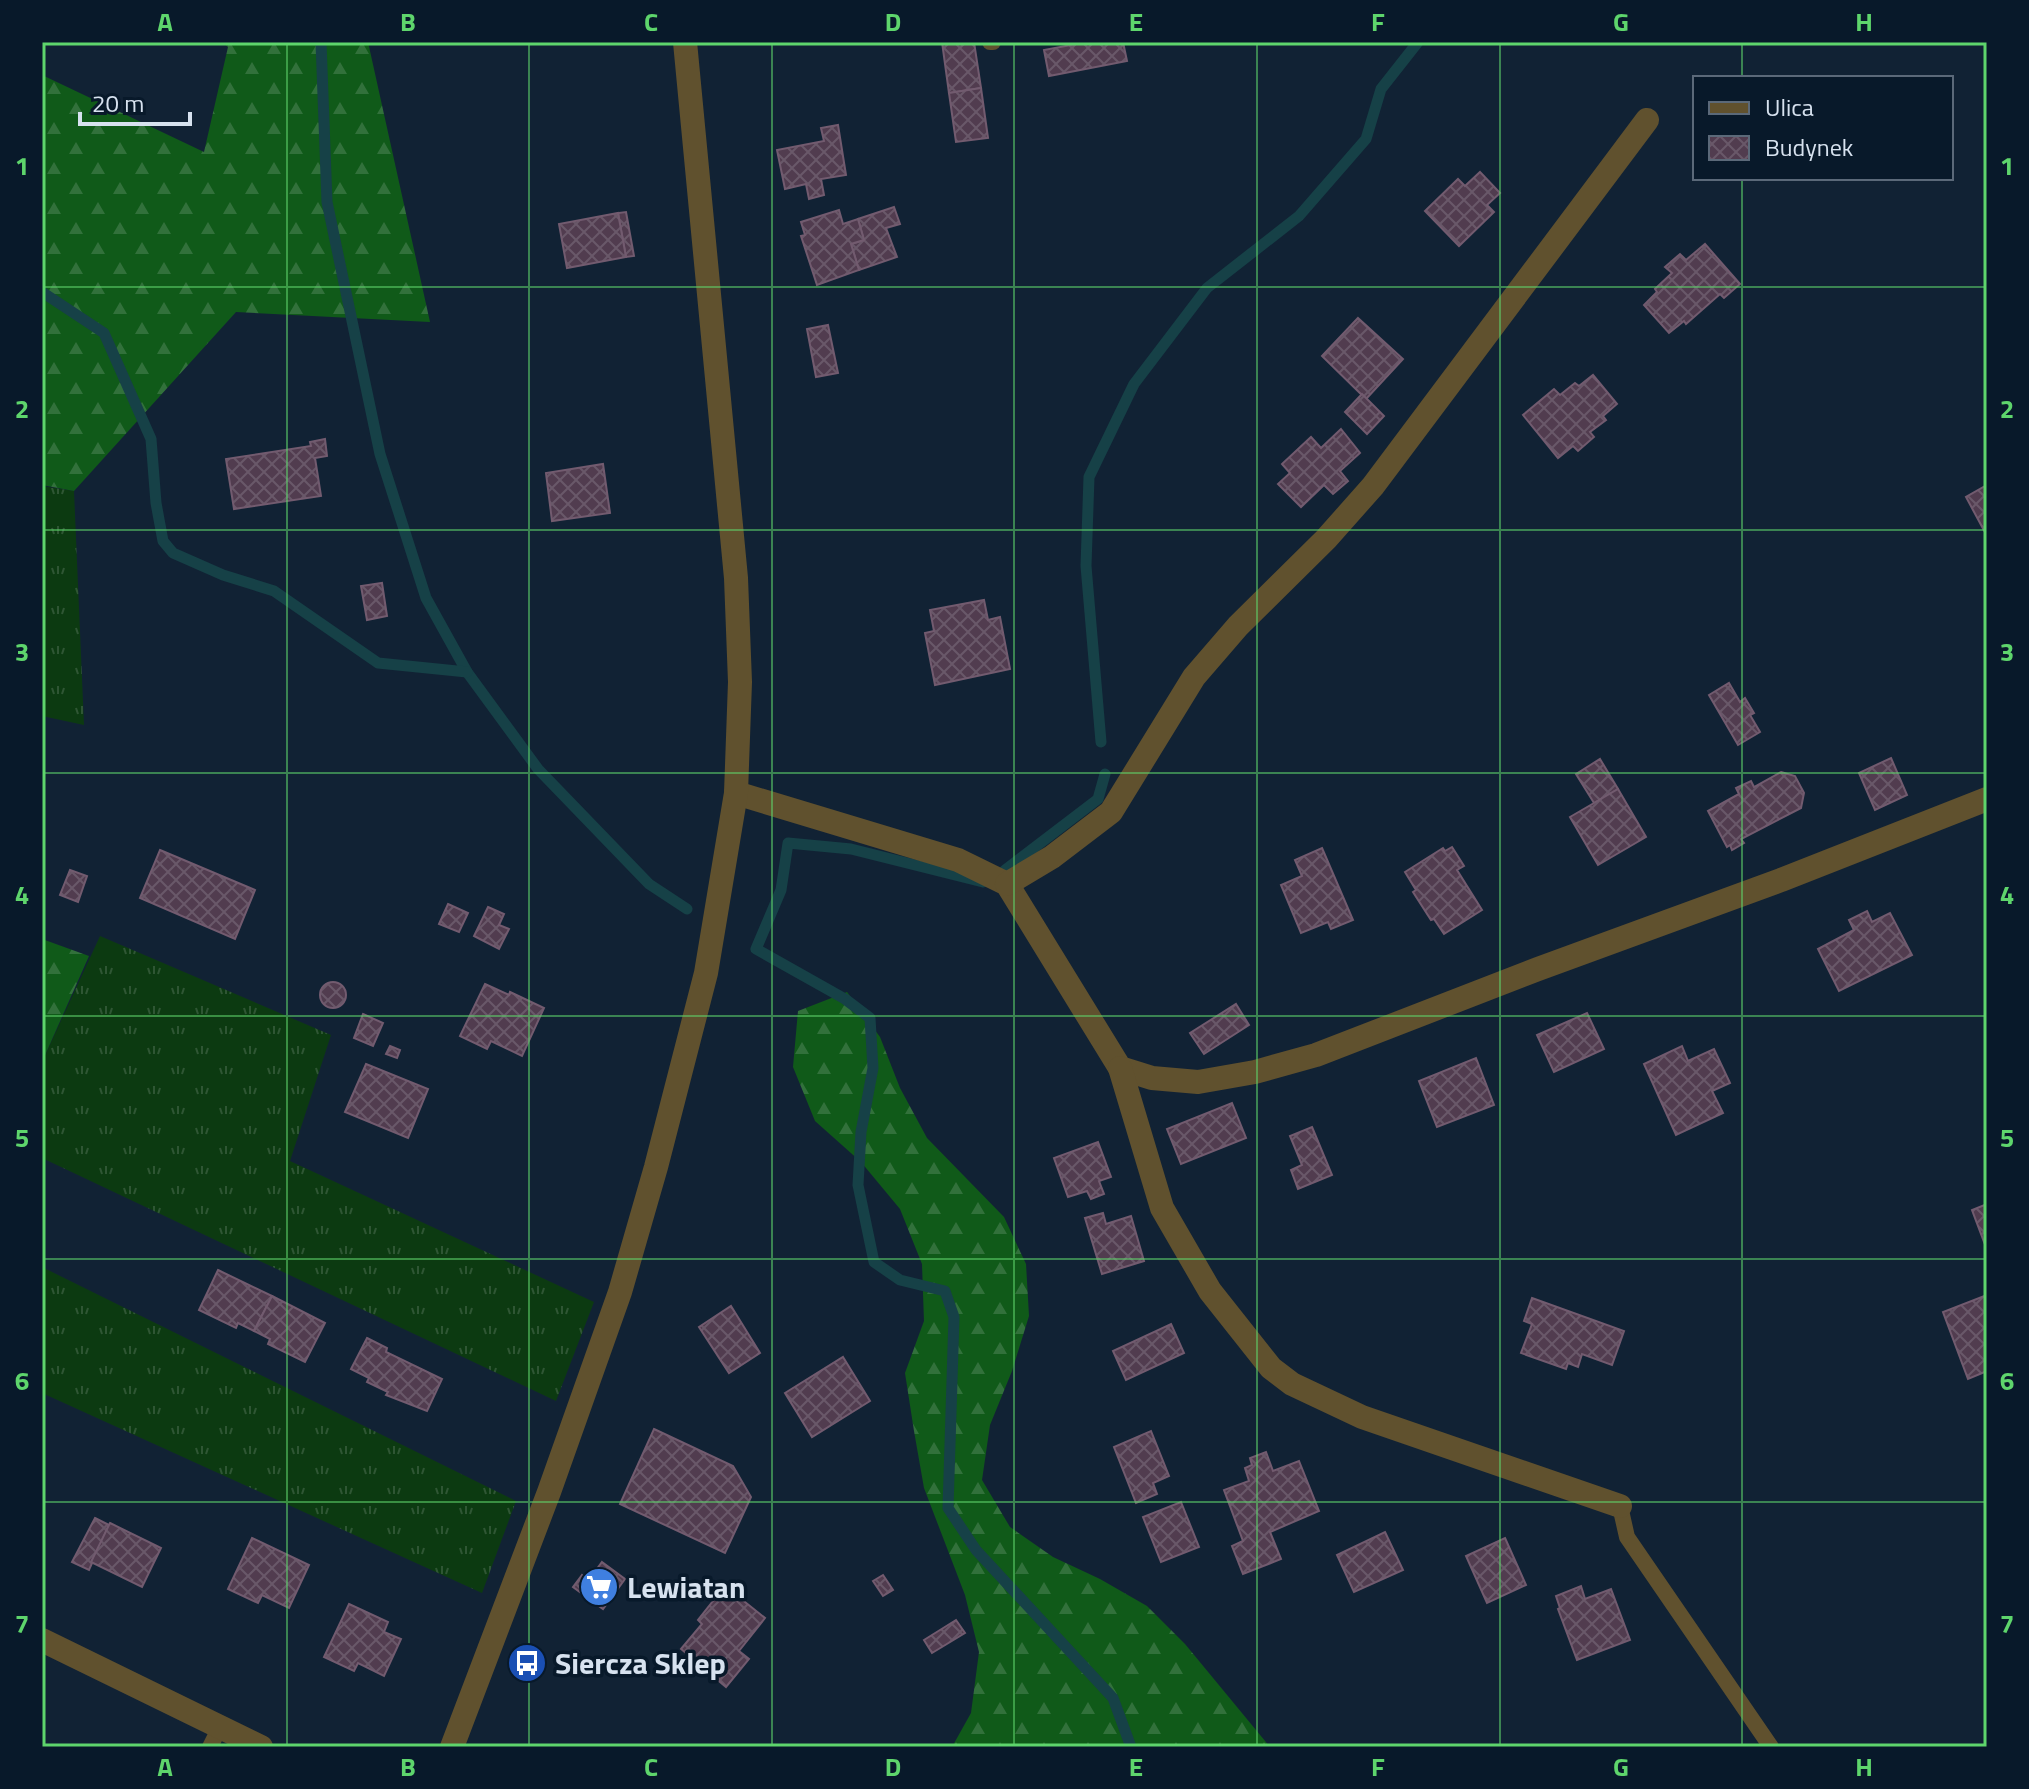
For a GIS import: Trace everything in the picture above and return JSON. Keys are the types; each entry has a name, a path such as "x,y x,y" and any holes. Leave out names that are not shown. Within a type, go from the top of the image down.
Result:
{"street":[{"path":"452,1747 549,1492 620,1292 706,973 736,793 740,682 736,578 685,42"},
{"path":"1007,884 1052,857 1111,812 1194,677 1238,626 1326,539 1373,486 1647,120"},
{"path":"736,793 958,860 1007,884 1120,1068 1162,1208 1210,1291 1271,1368 1292,1384 1362,1417 1620,1506"},
{"path":"1120,1068 1152,1078 1198,1082 1255,1072 1316,1055 1987,799"},
{"path":"42,1640 215,1737 261,1747"}],"lane":[{"path":"1620,1506 1627,1537 1771,1747"}],"green space":[{"path":"222,42 368,42 430,322 236,312 74,491 42,485 42,75 204,152 228,47"},
{"path":"42,486 74,491 84,725 42,716"},
{"path":"100,936 331,1035 290,1161 594,1302 556,1401 42,1158 42,1062"},
{"path":"42,939 89,956 42,1062"},
{"path":"847,992 880,1037 900,1088 927,1138 1004,1217 1026,1264 1029,1316 1012,1371 990,1425 982,1480 1010,1527 1053,1557 1147,1606 1185,1644 1270,1747 952,1747 971,1713 979,1652 965,1595 924,1488 905,1373 924,1321 922,1264 900,1209 861,1162 815,1121 793,1067 798,1011"},
{"path":"42,1267 516,1501 482,1593 42,1393"}],"building":[{"path":"942,42 974,42 981,88 949,93"},
{"path":"1087,42 1123,42 1127,61 1049,76 1044,50"},
{"path":"981,88 988,138 956,142 949,93"},
{"path":"838,125 846,175 821,179 824,195 809,199 806,184 785,189 777,150 824,141 821,128"},
{"path":"1480,172 1500,193 1487,205 1494,212 1459,246 1425,211 1458,179 1465,186"},
{"path":"894,207 900,224 886,228 897,257 859,270 851,244 864,240 858,219"},
{"path":"839,210 843,224 858,219 864,240 851,244 859,270 817,285 801,236 805,235 801,222"},
{"path":"626,212 634,256 626,257 618,213"},
{"path":"618,213 626,257 567,268 559,224"},
{"path":"1705,244 1740,284 1724,298 1720,294 1686,324 1684,321 1669,333 1644,305 1672,273 1665,267 1680,254 1686,260"},
{"path":"1358,318 1403,359 1366,399 1322,356"},
{"path":"828,325 838,373 816,377 807,329"},
{"path":"1593,375 1617,404 1603,416 1606,420 1590,432 1594,437 1578,451 1573,446 1558,458 1523,415 1554,389 1560,395 1575,383 1579,386"},
{"path":"1362,394 1384,416 1367,434 1345,412"},
{"path":"1341,429 1360,453 1340,471 1348,481 1333,494 1324,485 1301,507 1278,484 1290,473 1282,464 1311,437 1321,448"},
{"path":"325,439 327,456 315,458 321,496 234,509 226,459 311,446 310,442"},
{"path":"603,464 610,513 552,521 546,473"},
{"path":"1987,485 1987,536 1966,497"},
{"path":"382,583 387,616 367,620 361,586"},
{"path":"984,600 988,620 1000,617 1010,669 935,685 925,633 934,631 930,610"},
{"path":"1729,683 1740,702 1745,698 1760,732 1738,745 1709,695"},
{"path":"1891,758 1907,795 1875,810 1859,773"},
{"path":"1600,759 1618,789 1594,803 1576,774"},
{"path":"1781,772 1795,776 1804,793 1801,808 1741,839 1744,843 1732,850 1730,845 1727,847 1708,811 1739,794 1736,788 1751,781 1754,787"},
{"path":"1618,789 1646,837 1598,865 1570,817"},
{"path":"1452,847 1464,866 1457,870 1482,910 1444,934 1413,892 1416,890 1405,872 1443,848 1445,851"},
{"path":"1322,848 1353,920 1331,929 1328,922 1301,933 1281,885 1302,876 1295,860"},
{"path":"160,850 255,890 235,939 140,898"},
{"path":"70,870 87,876 78,902 60,895"},
{"path":"448,904 468,913 459,932 439,924"},
{"path":"488,907 504,914 499,925 509,929 499,949 474,936"},
{"path":"1867,911 1872,922 1890,913 1912,955 1839,991 1818,949 1854,930 1849,920"},
{"path":"333,982 342,986 346,995 342,1004 333,1008 324,1004 320,995 324,986"},
{"path":"485,984 544,1008 522,1056 491,1041 487,1049 460,1036"},
{"path":"1236,1004 1249,1025 1204,1054 1190,1033"},
{"path":"1587,1013 1604,1049 1554,1072 1537,1035"},
{"path":"363,1014 383,1023 373,1046 354,1038"},
{"path":"390,1046 400,1050 397,1058 386,1054"},
{"path":"1682,1046 1688,1061 1714,1049 1730,1083 1712,1091 1723,1113 1676,1135 1644,1064"},
{"path":"1476,1058 1494,1105 1437,1127 1419,1081"},
{"path":"366,1064 428,1089 408,1138 345,1112"},
{"path":"1232,1103 1246,1138 1181,1164 1167,1129"},
{"path":"1312,1127 1332,1175 1298,1189 1291,1170 1302,1165 1290,1136"},
{"path":"1098,1142 1111,1177 1099,1181 1104,1194 1091,1199 1087,1191 1068,1197 1054,1158"},
{"path":"1987,1204 1987,1250 1972,1210"},
{"path":"1103,1213 1106,1224 1131,1216 1144,1261 1102,1274 1085,1218"},
{"path":"218,1270 272,1296 254,1331 238,1323 236,1328 199,1310"},
{"path":"1987,1295 1987,1371 1968,1379 1943,1312"},
{"path":"272,1296 325,1323 305,1362 268,1344 270,1339 254,1331"},
{"path":"1532,1298 1624,1331 1612,1365 1582,1354 1578,1367 1568,1363 1566,1369 1521,1353 1532,1324 1524,1321"},
{"path":"731,1306 760,1353 729,1373 699,1327"},
{"path":"1171,1324 1184,1353 1126,1380 1113,1351"},
{"path":"367,1338 387,1348 386,1352 442,1379 427,1411 386,1395 388,1392 367,1382 369,1378 351,1369"},
{"path":"843,1357 870,1401 812,1437 785,1393"},
{"path":"654,1429 733,1466 751,1497 725,1553 620,1504"},
{"path":"1151,1431 1169,1476 1153,1483 1157,1494 1136,1503 1114,1447"},
{"path":"1266,1452 1273,1471 1299,1461 1319,1511 1270,1532 1281,1559 1243,1574 1232,1546 1243,1541 1224,1490 1249,1481 1245,1468 1252,1465 1250,1458"},
{"path":"1181,1502 1199,1547 1161,1562 1143,1517"},
{"path":"95,1518 109,1525 89,1570 72,1562"},
{"path":"110,1523 161,1548 142,1587 91,1562"},
{"path":"1385,1532 1403,1570 1354,1592 1337,1555"},
{"path":"252,1538 309,1565 289,1608 262,1595 258,1603 228,1589"},
{"path":"1505,1538 1526,1585 1487,1603 1466,1556"},
{"path":"602,1562 625,1579 603,1609 573,1587 582,1575 588,1581"},
{"path":"883,1575 893,1590 883,1596 873,1581"},
{"path":"725,1586 765,1618 739,1651 749,1659 726,1687 681,1649 702,1624 698,1620"},
{"path":"1581,1586 1585,1599 1611,1589 1630,1640 1577,1660 1556,1596"},
{"path":"349,1604 388,1622 384,1632 401,1639 384,1676 358,1663 354,1671 324,1657"},
{"path":"956,1620 965,1633 932,1653 924,1640"}],"waterway":[{"path":"321,42 327,202 380,454 426,598 467,672 538,769 649,884 687,909"},
{"path":"1101,742 1086,566 1089,477 1134,384 1207,288 1299,216 1366,139 1381,89 1418,42"},
{"path":"42,292 104,333 151,439 156,503 163,541 173,553 223,575 274,591 378,663 467,672"},
{"path":"1005,870 1098,799 1105,774"},
{"path":"983,882 851,849 788,843 781,890 756,949 845,999 870,1018 873,1068 861,1132 858,1185 874,1262 900,1280 945,1291 954,1317 948,1508 976,1550 1113,1698 1131,1747"}],"place":[{"name":"Lewiatan","path":"599,1587"},
{"name":"Siercza Sklep","path":"527,1663"}]}
